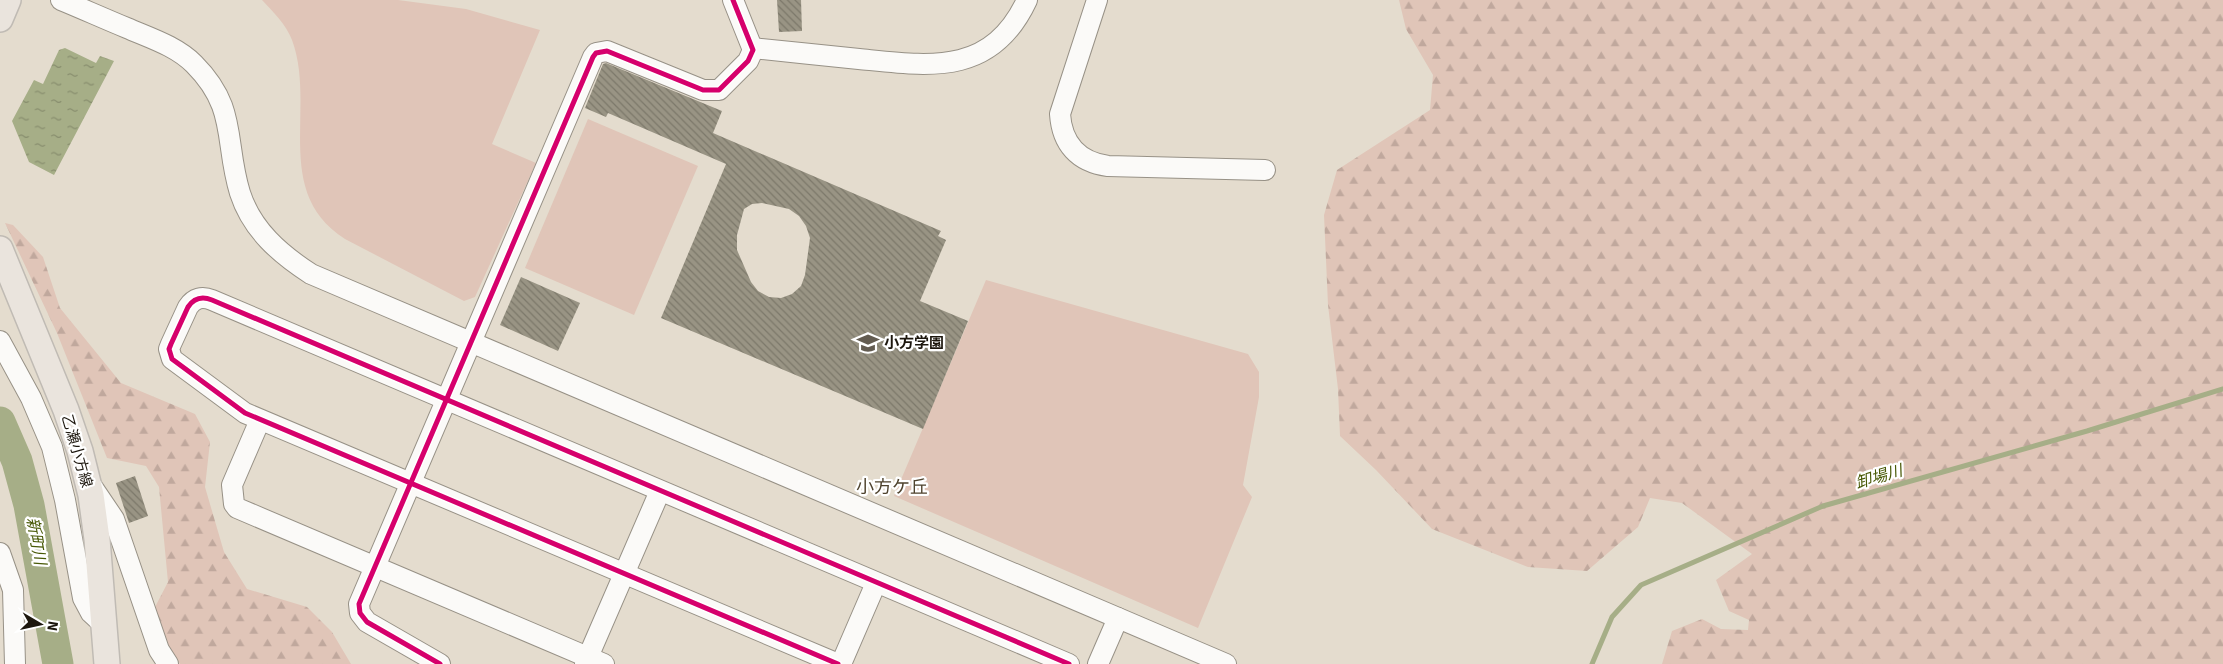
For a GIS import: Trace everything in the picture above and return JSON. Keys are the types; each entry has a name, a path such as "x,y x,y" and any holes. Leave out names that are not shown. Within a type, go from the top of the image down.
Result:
{"main road":[{"path":"0,19 8,0"},
{"name":"乙瀬小方線","path":"0,249 66,410 87,479 96,539 107,664"}],"street":[{"path":"440,664 363,618 359,610 359,604 596,53 607,51 711,92 719,90 725,86 752,56 752,48 733,0"},
{"path":"752,48 916,65 948,64 978,53 991,45 1014,23 1027,0"},
{"path":"1096,0 1060,114 1061,127 1065,139 1073,150 1083,159 1095,164 1108,166 1266,170"},
{"path":"66,2 173,48 192,63 208,80 220,100 228,122 234,168 244,202 252,219 268,241 288,259 311,274 1226,664"},
{"path":"876,583 840,664 260,420 241,410 172,359 169,349 188,307 200,298 212,300 1069,664"},
{"path":"0,341 31,398 52,447 65,500 83,598 91,613 104,625"},
{"path":"260,420 232,485 236,506 240,510 592,662 624,574 660,491"},
{"path":"87,479 114,519 159,650 168,664"},
{"path":"0,553 12,590 7,625 15,664"},
{"path":"1098,664 1118,618"}],"green space":[{"path":"262,0 398,0 466,9 540,30 492,144 536,163 475,297 464,301 345,239 323,220 309,197 302,173 298,66 292,40 283,23"},
{"path":"1399,0 2223,0 2223,664 1662,664 1672,631 1702,619 1721,629 1748,630 1749,620 1729,611 1716,580 1752,554 1682,503 1650,498 1638,527 1587,571 1528,567 1432,529 1376,470 1340,436 1338,389 1328,305 1324,215 1337,170 1430,110 1433,75 1406,29"},
{"path":"588,119 698,166 634,315 525,268"},
{"path":"5,223 13,225 43,257 60,308 121,383 195,414 210,442 205,487 224,552 247,589 307,607 332,632 351,664 180,664 170,651 154,609 168,582 159,487 146,466 107,458 57,333"},
{"path":"986,280 1248,354 1259,372 1259,397 1243,485 1252,497 1198,628 894,496"}],"water":[{"path":"65,48 96,63 100,56 114,61 54,175 29,162 12,121 34,80 43,84 59,50"}],"building":[{"path":"777,0 801,0 802,31 779,32"},
{"path":"606,63 722,111 713,133 941,231 938,236 946,240 920,301 968,321 923,429 661,318 726,164 608,113 606,117 585,108 603,64","holes":["762,203 789,209 799,216 806,226 810,238 805,275 801,286 792,294 781,298 769,297 758,291 751,282 737,250 737,235 744,209 752,204"]},
{"path":"521,277 580,303 558,351 500,325"},
{"path":"135,476 148,516 129,523 116,483"}],"waterway":[{"name":"卸場川","path":"1592,664 1612,617 1641,585 1823,506 2087,431 2223,389"},
{"name":"新町川","path":"0,422 17,461 29,505 58,664"}],"cycle path":[{"path":"440,664 367,622 360,613 359,604 593,57 596,53 607,51 703,90 719,90 748,61 753,50 733,0"},
{"path":"838,664 245,413 172,359 169,349 188,307 198,299 212,300 1069,664"}],"place":[{"name":"小方学園","path":"868,343"}],"district":[{"name":"小方ケ丘","path":"892,487"}]}
